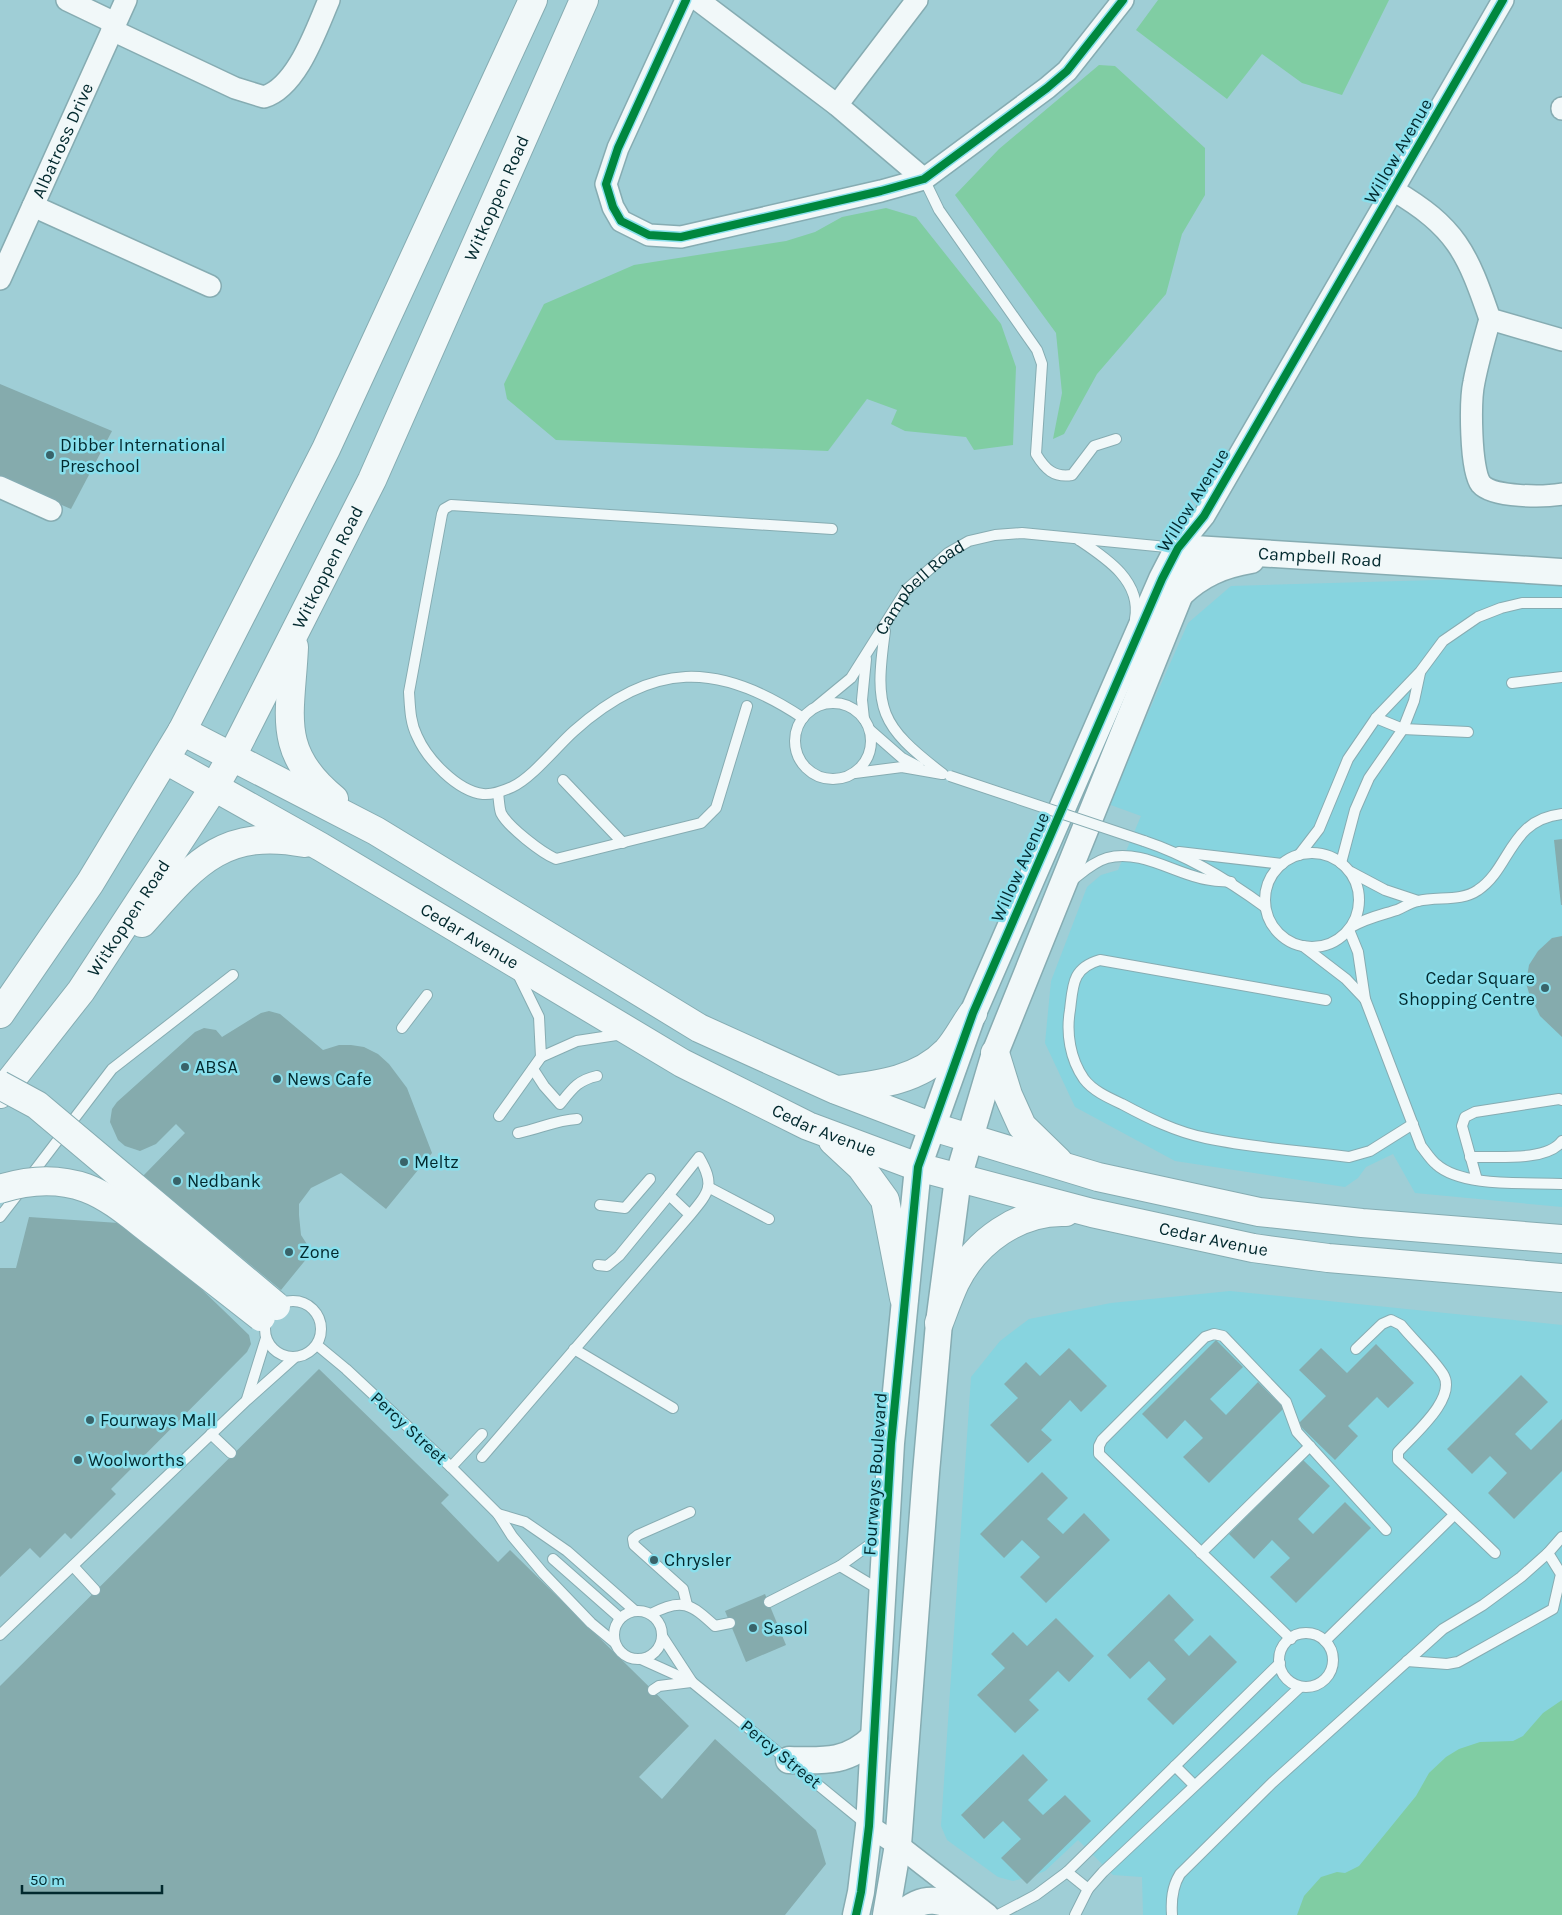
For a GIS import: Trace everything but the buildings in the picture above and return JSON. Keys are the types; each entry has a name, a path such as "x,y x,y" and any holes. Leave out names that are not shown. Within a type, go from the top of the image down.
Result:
{"main road":[{"path":"0,1014 90,883 182,731 326,448 533,0"},
{"name":"Witkoppen Road","path":"0,1094 80,991 216,786 294,638 372,480 584,0"},
{"path":"294,638 290,736 299,761 308,776 320,788 376,831"},
{"name":"Cedar Avenue","path":"182,731 376,831 699,1028 836,1090 933,1127 1098,1177 1259,1212 1362,1223 1562,1239"},
{"name":"Cedar Avenue","path":"166,760 216,786 321,846 682,1063 808,1126 918,1167 1092,1213 1253,1248 1328,1258 1562,1278"},
{"path":"80,991 190,871 211,855 229,846 253,840 277,838 321,846"},
{"path":"836,1090 904,1078 925,1067 947,1051 972,1013"},
{"path":"995,1053 1008,1095 1022,1126 1065,1166"},
{"path":"0,1085 37,1105 270,1322"},
{"path":"808,1126 839,1144 861,1167 885,1200 904,1298"},
{"path":"0,1189 20,1182 53,1182 75,1185 100,1194 270,1322"},
{"path":"939,1323 955,1282 986,1243 1005,1228 1022,1218 1039,1214 1092,1213"}],"street":[{"path":"67,0 113,26 235,88 264,97 281,89 293,74 329,0"},
{"name":"Albatross Drive","path":"0,279 126,0"},
{"path":"686,0 618,148 606,184 613,207 621,221 648,235 681,237 881,191 924,179 1047,88 1067,71 1123,0"},
{"path":"698,0 837,105 924,179"},
{"path":"837,105 917,0"},
{"name":"Willow Avenue","path":"933,1127 972,1013 1132,647 1204,516 1503,0"},
{"path":"1393,190 1424,208 1443,224 1473,271 1490,319 1473,384 1473,460 1477,476 1481,483 1495,492 1548,497 1562,494"},
{"path":"33,206 210,286"},
{"path":"1490,319 1562,340"},
{"path":"0,487 51,510"},
{"name":"Willow Avenue","path":"968,1138 995,1053 1180,594 1187,549"},
{"name":"Campbell Road","path":"1187,549 1562,572"},
{"path":"1180,594 1195,580 1227,565 1286,555"},
{"name":"Fourways Boulevard","path":"856,1915 869,1826 891,1443 904,1298 918,1167 933,1127"},
{"path":"886,1915 898,1845 939,1323 958,1178 968,1138"},
{"path":"789,1760 827,1761 844,1757 861,1749 874,1736"},
{"path":"869,1826 898,1845 988,1915"},
{"path":"901,1915 912,1905 934,1901 955,1906 967,1915"}],"lane":[{"path":"924,179 939,210 1037,350 1042,364 1036,454 1042,464 1048,472 1072,476 1094,446 1116,439"},
{"path":"832,529 492,506 451,505 444,509 436,542 409,692 410,715 417,737 430,757 467,790 483,794 498,793 515,786 598,712 623,695 668,678 689,676 739,683 772,697 803,718 795,736 796,750 800,761 808,770 818,776 830,779 842,778 853,774 902,768 947,775 1173,851 1231,882 1265,907"},
{"name":"Campbell Road","path":"803,718 852,678 913,583 948,553 969,541 995,535 1022,533 1187,549"},
{"name":"Campbell Road","path":"1078,539 1111,562 1127,582 1135,601 1136,613 1132,647"},
{"path":"1299,855 1319,829 1348,759 1376,718 1420,672 1443,642 1478,617 1501,608 1522,603 1562,603"},
{"path":"886,625 880,688 881,702 887,721 910,748 947,775"},
{"name":"Campbell Road","path":"864,718 862,700 866,658"},
{"path":"1341,863 1355,810 1369,778 1403,728 1414,701 1420,672"},
{"path":"1512,683 1562,677"},
{"name":"Campbell Road","path":"817,706 830,702 843,704 855,709 864,718 870,730"},
{"path":"498,793 501,812 509,822 546,854 556,859 701,823 710,817 716,808 747,706"},
{"path":"1376,718 1403,728 1468,732"},
{"path":"870,730 902,758 926,771"},
{"path":"853,774 868,755 871,744 870,730"},
{"path":"563,780 623,843"},
{"path":"1303,946 1320,946 1336,941 1361,921 1418,901 1458,898 1476,892 1491,877 1510,847 1525,830 1550,815 1562,814"},
{"path":"1173,851 1282,864"},
{"path":"1365,999 1346,979 1303,946 1289,941 1278,932 1270,920 1265,907 1266,891 1272,876 1282,864 1299,855 1313,853 1326,855 1341,863 1350,871 1386,890 1418,901"},
{"path":"1056,899 1071,882 1091,865 1106,858 1116,856 1132,856 1202,879 1231,882"},
{"path":"1350,871 1357,884 1359,899 1357,913 1350,928 1358,952 1365,999 1421,1146 1436,1165 1460,1177 1477,1180 1562,1184"},
{"path":"1326,1000 1100,960 1087,964 1078,973 1073,985 1068,1025 1073,1056 1086,1080 1096,1089 1152,1121 1205,1138 1349,1157 1370,1151 1412,1124"},
{"path":"512,961 539,1017 541,1057"},
{"path":"0,1217 112,1069 233,975"},
{"path":"402,1028 427,995"},
{"path":"499,1116 541,1057 577,1041 631,1033"},
{"path":"533,1069 544,1086 560,1104 576,1083 584,1078 597,1076"},
{"path":"1477,1180 1462,1126 1465,1117 1474,1112 1560,1098 1562,1100"},
{"path":"518,1134 539,1130 558,1120 577,1119"},
{"path":"1470,1157 1540,1154 1554,1150 1562,1141"},
{"path":"482,1457 703,1200 708,1187 709,1174 699,1157 619,1256 607,1266 598,1265"},
{"path":"600,1205 625,1208 650,1179"},
{"path":"708,1187 769,1219"},
{"path":"669,1195 690,1215"},
{"path":"0,1635 246,1400 294,1358 310,1352 317,1345 322,1328 316,1312 302,1302 293,1301 270,1322 246,1400"},
{"path":"1356,1348 1382,1324 1391,1320 1401,1324 1444,1376 1447,1387 1443,1401 1398,1452 1398,1460 1496,1553"},
{"path":"270,1322 277,1352 294,1358"},
{"path":"1291,1639 1099,1454 1099,1446 1102,1440 1205,1337 1214,1334 1223,1336 1286,1402 1296,1432 1386,1530"},
{"name":"Percy Street","path":"317,1345 346,1369 451,1467 498,1514 512,1536 543,1573 591,1623 614,1642 624,1656 641,1659 692,1682 869,1826"},
{"path":"574,1349 672,1408"},
{"path":"211,1434 231,1453"},
{"path":"451,1467 482,1434"},
{"path":"1202,1554 1310,1446"},
{"path":"687,1605 683,1589 634,1545 633,1540 638,1535 690,1512"},
{"name":"Percy Street","path":"498,1514 525,1522 567,1551 613,1589 634,1610"},
{"path":"1325,1641 1454,1515"},
{"path":"769,1602 840,1566 886,1533"},
{"path":"1172,1915 1171,1901 1174,1882 1189,1863 1272,1782 1443,1629 1483,1605 1521,1577 1548,1553 1562,1537"},
{"path":"1407,1661 1447,1664 1458,1662 1553,1609 1561,1574 1548,1553"},
{"path":"553,1559 620,1618"},
{"path":"73,1566 96,1590"},
{"path":"840,1566 882,1591"},
{"path":"614,1642 615,1626 620,1618 634,1610 651,1614 665,1606 675,1604 687,1605 695,1608 715,1626 730,1624"},
{"name":"Percy Street","path":"651,1614 661,1627 662,1636 692,1682"},
{"path":"998,1915 1036,1895 1067,1872 1280,1663 1284,1645 1291,1639 1308,1633 1325,1641 1333,1657 1330,1674 1317,1685 1300,1686 1286,1678 1280,1663"},
{"path":"641,1659 656,1651 662,1636"},
{"path":"652,1690 659,1686 692,1682"},
{"path":"1075,1915 1088,1889 1194,1785 1300,1686"},
{"path":"1175,1766 1194,1785"},
{"path":"1067,1872 1088,1889"}],"shaded area":[{"path":"1471,579 1562,585 1562,1207 1415,1193 1393,1154 1366,1167 1358,1178 1345,1187 1175,1161 1075,1107 1045,1043 1051,981 1087,887 1101,875 1118,870 1141,816 1108,804 1188,623 1231,586"},
{"path":"1230,1291 1562,1325 1562,1915 1143,1915 1142,1877 1113,1875 1078,1840 1045,1871 1013,1881 998,1877 947,1840 941,1826 971,1377 1000,1341 1029,1319 1111,1303"}],"green space":[{"path":"1158,0 1389,0 1342,95 1302,83 1262,54 1227,99 1136,30"},
{"path":"1099,65 1115,66 1205,148 1205,195 1182,234 1166,294 1097,374 1064,434 1053,439 1062,393 1056,333 955,195 999,149"},
{"path":"886,208 916,217 1001,324 1016,367 1013,445 974,450 966,437 905,431 891,424 897,410 867,399 828,451 556,440 507,399 504,384 544,304 634,265 786,241 815,232 842,217"},
{"path":"1562,1700 1562,1915 1297,1915 1304,1896 1321,1877 1337,1872 1345,1873 1359,1866 1416,1796 1429,1773 1446,1757 1459,1749 1480,1742 1513,1741 1523,1736 1543,1713"}],"cycle path":[{"path":"686,0 618,148 606,184 613,207 621,221 649,235 681,237 881,191 924,179 1047,88 1067,71 1123,0"},
{"path":"856,1915 861,1892 869,1826 891,1443 918,1167 973,1013 1162,579 1178,548 1204,516 1503,0"}],"place":[{"name":"Dibber International Preschool","path":"50,455"},
{"name":"Cedar Square Shopping Centre","path":"1545,988"},
{"name":"ABSA","path":"185,1067"},
{"name":"News Cafe","path":"277,1079"},
{"name":"Meltz","path":"404,1162"},
{"name":"Nedbank","path":"177,1181"},
{"name":"Zone","path":"289,1252"},
{"name":"Fourways Mall","path":"90,1420"},
{"name":"Woolworths","path":"78,1460"},
{"name":"Chrysler","path":"654,1560"},
{"name":"Sasol","path":"753,1628"}]}
